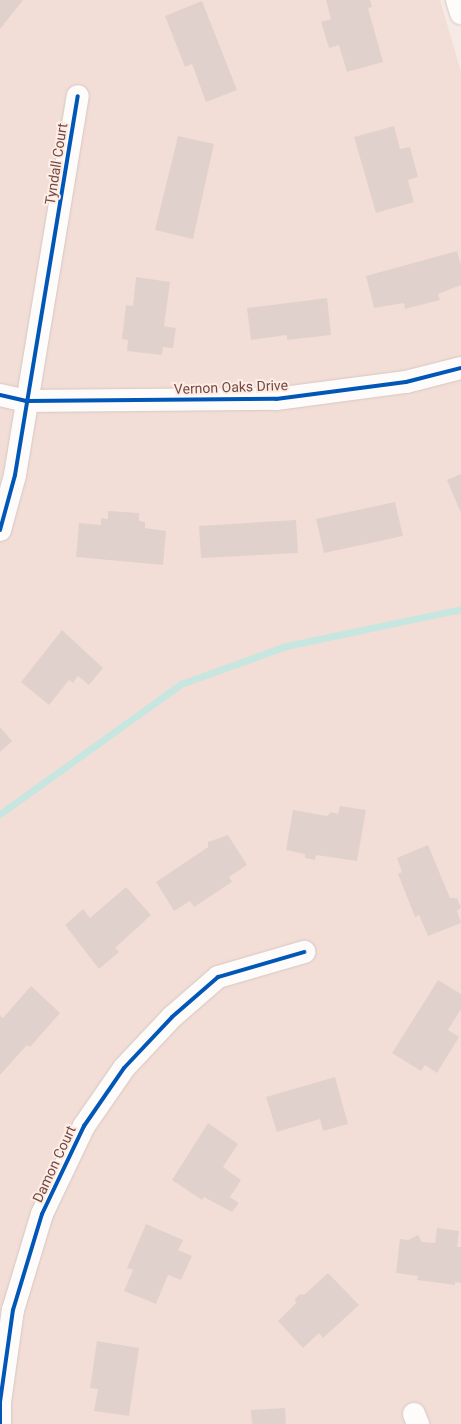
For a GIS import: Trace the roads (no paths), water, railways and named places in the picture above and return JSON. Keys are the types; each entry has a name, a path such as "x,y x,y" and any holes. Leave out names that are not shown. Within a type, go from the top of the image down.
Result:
{"street":[{"path":"457,0 461,12"},
{"name":"Tyndall Court","path":"0,530 15,475 26,401 48,289 78,96"},
{"name":"Vernon Oaks Drive","path":"0,395 26,401 276,399 406,382 461,368"},
{"name":"Damon Court","path":"0,1424 0,1402 13,1310 42,1214 84,1126 124,1068 172,1017 218,977 304,952"}],"waterway":[{"path":"0,814 181,684 286,646 461,609"}]}
